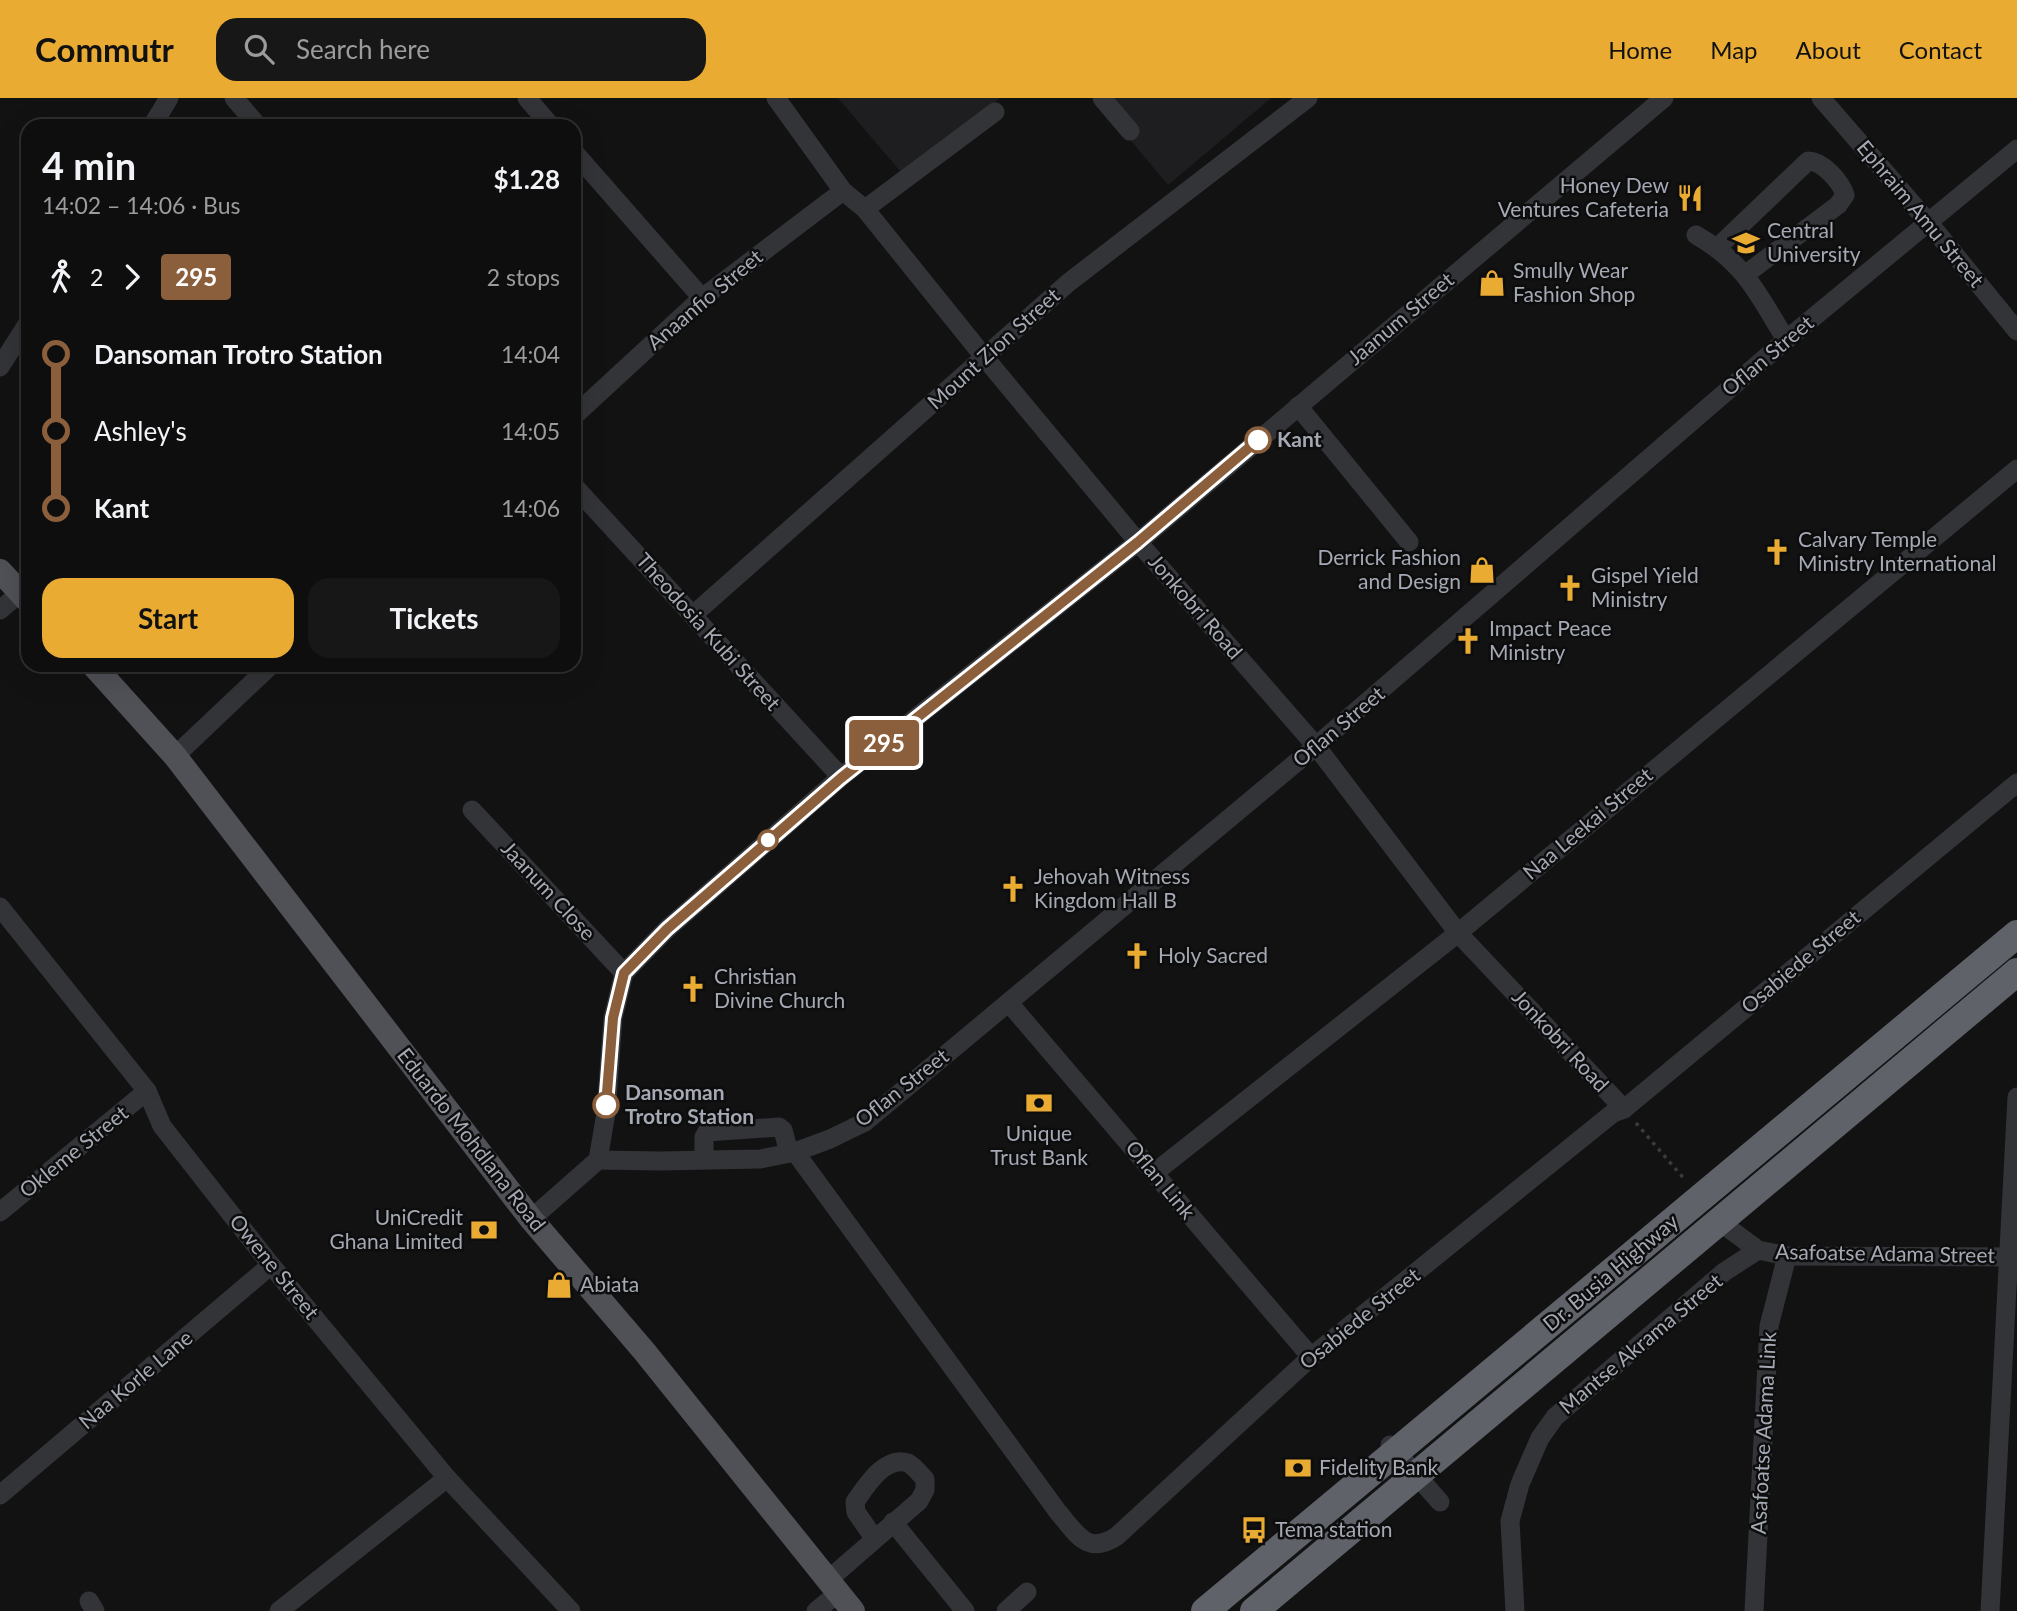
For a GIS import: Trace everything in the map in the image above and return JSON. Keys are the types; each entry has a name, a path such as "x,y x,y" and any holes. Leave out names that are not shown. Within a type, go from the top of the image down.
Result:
{"highway":[{"name":"Dr. Busia Highway","path":"1205,1611 2017,934"},
{"name":"Dr. Busia Highway","path":"1254,1611 2016,979"}],"main road":[{"path":"0,571 21,594"},
{"name":"Eduardo Mohdlana Road","path":"99,672 175,756 531,1219 643,1351 840,1594"}],"street":[{"path":"156,119 169,98"},
{"path":"234,98 252,119"},
{"path":"527,98 545,119"},
{"path":"1102,98 1130,131"},
{"name":"Mount Zion Street","path":"694,615 1068,283 1308,98"},
{"name":"Jaanum Street","path":"624,973 667,929 841,778 1138,542 1664,98"},
{"name":"Ephraim Amu Street","path":"1821,98 1929,223 2017,331"},
{"name":"Jonkobri Road","path":"781,100 843,191 865,209 1138,542 1317,746 1458,933 1624,1109"},
{"path":"865,209 995,112"},
{"name":"Oflan Street","path":"598,1160 760,1159 830,1139 865,1122 1317,746 1786,340 2017,149"},
{"path":"581,160 702,298"},
{"path":"1718,247 1808,160 1819,163 1843,187 1845,195 1838,205 1746,274"},
{"name":"Anaanfio Street","path":"581,410 702,298 843,191"},
{"path":"1696,235 1718,247 1746,274 1786,340"},
{"path":"0,368 21,334"},
{"path":"1298,405 1409,542"},
{"name":"Naa Leekai Street","path":"1154,1173 1458,933 2017,469"},
{"name":"Theodosia Kubi Street","path":"581,494 841,778"},
{"path":"0,610 21,599"},
{"path":"175,756 264,672"},
{"name":"Osabiede Street","path":"792,1152 1058,1513 1088,1544 1103,1544 1117,1536 1311,1357 1614,1113 1624,1109 2017,783"},
{"name":"Jaanum Close","path":"472,810 624,973"},
{"name":"Owene Street","path":"0,907 147,1091 162,1126 271,1265 447,1478 571,1611"},
{"path":"531,1219 598,1160 606,1113 613,1018 624,973"},
{"name":"Oflan Link","path":"1009,1003 1311,1357"},
{"name":"Okleme Street","path":"0,1212 147,1091"},
{"path":"1990,1611 2014,1257 2017,1097"},
{"path":"704,1159 704,1137 707,1132 779,1127 783,1130 792,1152"},
{"name":"Asafoatse Adama Street","path":"1720,1222 1758,1250 1787,1256 2014,1257"},
{"name":"Mantse Akrama Street","path":"1515,1611 1510,1521 1520,1484 1540,1438 1555,1417 1724,1272 1758,1250"},
{"name":"Asafoatse Adama Link","path":"1754,1611 1769,1326 1787,1256"},
{"name":"Naa Korle Lane","path":"0,1494 271,1265"},
{"path":"1390,1445 1440,1502"},
{"path":"816,1611 840,1594 874,1538 919,1501 925,1490 925,1479 910,1464 898,1462 886,1465 855,1502 856,1512 874,1538"},
{"path":"283,1610 447,1478"},
{"path":"893,1522 965,1611"},
{"path":"1006,1611 1027,1592"}],"path":[{"path":"1624,1109 1692,1187"}],"shaded area":[{"path":"838,98 1000,98 906,178"},
{"path":"1095,98 1271,98 1168,185"}],"bus line":[{"name":"295","path":"606,1105 613,1018 624,973 667,929 841,778 1138,542 1258,440"}],"place":[{"name":"Honey Dew Ventures Cafeteria","path":"1690,198"},
{"name":"Central University","path":"1746,243"},
{"name":"Smully Wear Fashion Shop","path":"1492,283"},
{"name":"Kant","path":"1258,440"},
{"name":"Calvary Temple Ministry International","path":"1777,552"},
{"name":"Derrick Fashion and Design","path":"1482,570"},
{"name":"Gispel Yield Ministry","path":"1570,588"},
{"name":"Impact Peace Ministry","path":"1468,641"},
{"name":"Jehovah Witness Kingdom Hall B","path":"1013,889"},
{"name":"Holy Sacred","path":"1137,956"},
{"name":"Christian Divine Church","path":"693,989"},
{"name":"Unique Trust Bank","path":"1039,1103"},
{"name":"Dansoman Trotro Station","path":"606,1105"},
{"name":"UniCredit Ghana Limited","path":"484,1230"},
{"name":"Abiata","path":"559,1285"},
{"name":"Fidelity Bank","path":"1298,1468"},
{"name":"Tema station","path":"1254,1530"}]}
